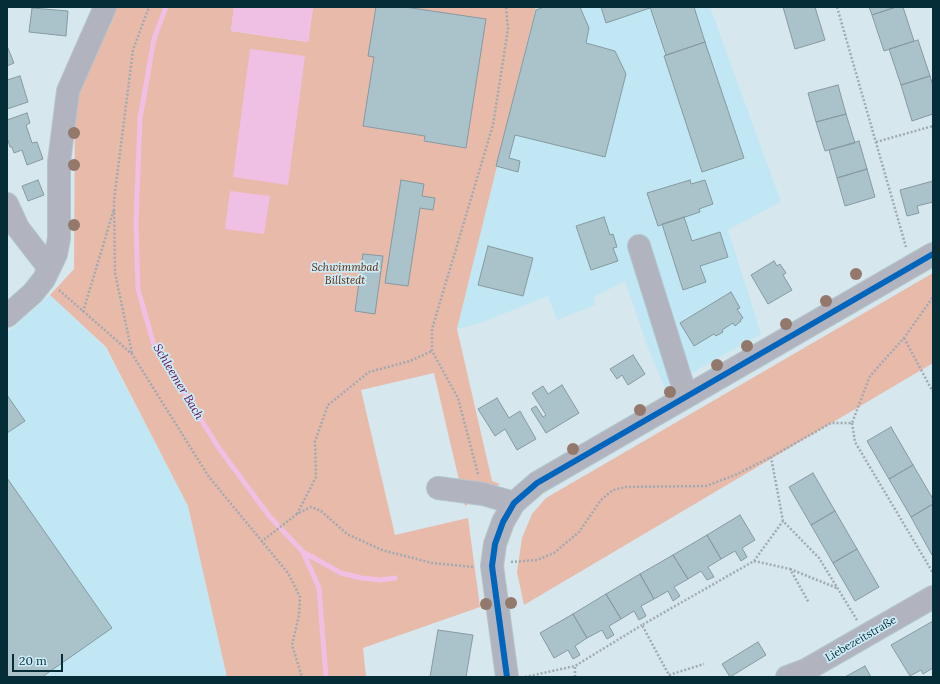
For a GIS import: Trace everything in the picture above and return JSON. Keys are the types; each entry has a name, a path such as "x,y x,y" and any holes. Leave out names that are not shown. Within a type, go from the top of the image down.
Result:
{"street":[{"path":"7,316 33,293 47,273 56,254 59,238 59,162 68,91 105,7"},
{"path":"7,204 18,228 47,273"},
{"path":"639,246 686,396"},
{"path":"507,677 492,566 495,544 503,522 514,503 537,483 933,254"},
{"path":"438,488 483,494 514,503"},
{"name":"Liebezeitstraße","path":"801,675 933,597"}],"path":[{"path":"132,354 115,272 114,206 133,50 148,7"},
{"path":"483,494 458,398 432,351 432,329 493,124 508,29 506,7"},
{"path":"837,7 912,266"},
{"path":"876,142 933,126"},
{"path":"83,312 114,206"},
{"path":"47,273 83,312 132,354 209,477 288,573 300,597 299,615 292,645 302,677"},
{"path":"933,297 904,338 870,376 852,423 855,442 933,573"},
{"path":"904,338 933,392"},
{"path":"297,514 316,477 314,441 328,405 369,372 410,361 432,351"},
{"path":"261,542 297,514 311,507 321,511 347,534 382,550 432,563 469,568 492,566 523,560 537,560 554,553 579,532 602,500 613,490 626,487 706,486 735,475 771,457 831,423 852,423"},
{"path":"771,457 783,521 819,558 867,636"},
{"path":"523,677 575,666 642,625 754,561 783,521"},
{"path":"754,561 790,569 838,589"},
{"path":"790,569 809,603"},
{"path":"642,625 669,676 704,664"},
{"path":"575,666 575,677"}],"shaded area":[{"path":"234,7 313,7 308,42 231,31"},
{"path":"536,7 710,7 781,202 728,230 761,334 665,388 648,348 625,281 594,297 595,305 557,320 548,296 480,323 457,329"},
{"path":"250,49 305,56 288,185 233,177"},
{"path":"230,191 270,196 264,234 225,229"},
{"path":"50,295 105,347 188,506 227,677 7,677 7,333"}],"green space":[{"name":"Schwimmbad Billstedt","path":"114,7 234,7 231,31 308,42 313,7 536,7 457,329 492,481 500,484 465,506 434,373 361,390 395,535 468,518 480,607 363,648 366,677 227,677 188,506 106,347 50,295 74,269 75,100"},
{"path":"933,273 933,363 524,605 517,572 522,538 532,514 546,498"}],"building":[{"path":"376,7 405,7 486,19 466,148 424,141 425,136 363,126 374,57 368,56"},
{"path":"544,7 580,7 589,28 586,43 615,51 626,74 605,157 515,135 509,158 520,161 518,172 496,166 536,10"},
{"path":"601,7 650,7 650,8 606,23"},
{"path":"650,7 694,7 705,42 666,55"},
{"path":"783,7 815,7 825,40 795,49"},
{"path":"869,7 896,7 872,15"},
{"path":"896,7 903,7 914,41 884,51 872,15"},
{"path":"32,8 68,11 66,36 29,32"},
{"path":"918,40 930,76 901,85 889,49"},
{"path":"705,42 744,158 702,172 664,56"},
{"path":"7,46 14,63 7,66"},
{"path":"20,76 28,102 7,109 7,80"},
{"path":"930,76 933,86 933,114 912,121 901,85"},
{"path":"838,85 846,114 816,122 808,93"},
{"path":"27,113 30,123 26,125 32,143 37,142 43,159 27,165 22,150 14,153 12,147 10,147 7,137 7,120"},
{"path":"846,114 855,143 825,151 816,122"},
{"path":"859,141 867,169 837,178 829,150"},
{"path":"867,169 875,197 845,206 837,178"},
{"path":"38,180 44,195 28,201 22,186"},
{"path":"401,180 424,184 422,196 435,198 433,210 420,208 408,286 385,283"},
{"path":"690,180 691,184 705,180 713,204 699,209 700,212 658,226 647,193"},
{"path":"933,181 933,202 917,206 919,213 907,216 900,190"},
{"path":"604,217 610,235 613,234 617,247 613,248 618,261 591,270 576,226"},
{"path":"684,217 692,241 720,232 728,257 700,266 706,282 683,290 662,224"},
{"path":"488,246 533,258 523,296 478,285"},
{"path":"363,254 383,256 375,314 355,311"},
{"path":"774,261 777,266 780,264 786,273 783,275 792,290 768,304 751,275"},
{"path":"731,292 740,308 737,309 743,318 740,320 741,321 735,326 733,323 722,330 723,332 716,336 714,334 694,346 680,323"},
{"path":"633,355 645,374 628,385 622,375 617,379 610,369"},
{"path":"562,385 579,413 546,433 531,409 536,406 543,417 546,415 532,393 543,386 548,394"},
{"path":"7,395 25,421 7,433"},
{"path":"497,398 509,418 520,411 536,439 517,450 505,429 495,436 478,409"},
{"path":"891,427 913,465 889,479 867,441"},
{"path":"913,465 933,499 933,504 911,517 889,479"},
{"path":"813,473 835,511 811,525 789,487"},
{"path":"7,478 112,628 42,677 7,677"},
{"path":"933,504 933,554 932,555 911,517"},
{"path":"835,511 857,549 833,563 811,525"},
{"path":"740,515 755,540 742,548 747,557 741,561 735,551 721,559 707,535"},
{"path":"707,535 721,559 708,567 714,577 707,580 701,571 688,579 673,555"},
{"path":"857,549 879,587 855,601 833,563"},
{"path":"673,555 688,579 674,587 680,596 673,601 668,591 654,599 640,574"},
{"path":"640,574 654,599 641,606 646,616 639,620 634,611 621,619 606,594"},
{"path":"606,594 621,619 609,626 614,635 607,639 602,630 587,638 573,614"},
{"path":"573,614 587,638 575,646 580,655 573,659 568,650 554,658 540,633"},
{"path":"933,621 933,668 923,674 921,670 910,676 891,645"},
{"path":"438,630 473,635 466,677 430,677"},
{"path":"758,642 766,655 730,677 722,664"},
{"path":"865,666 871,677 845,677"}],"waterway":[{"name":"Schleemer Bach","path":"166,7 154,39 140,119 136,223 138,289 153,342 218,447 270,517 303,552 319,588 326,677"},
{"path":"303,552 341,573 361,578 380,580 395,578"}],"transit line":[{"path":"507,677 492,566 495,544 503,522 514,503 537,483 933,254"}]}
